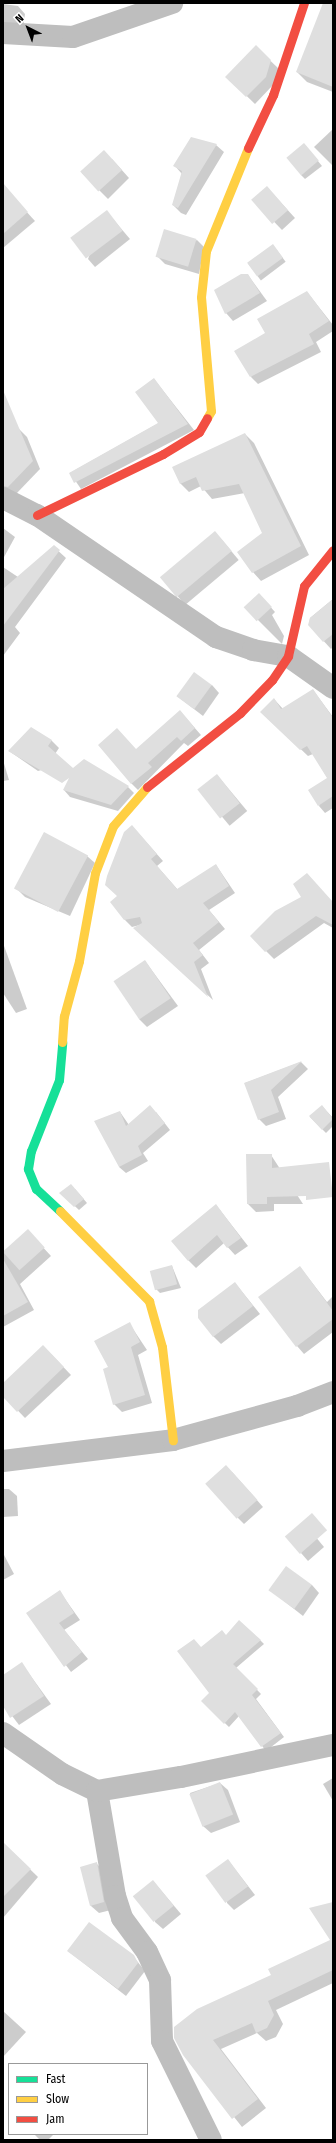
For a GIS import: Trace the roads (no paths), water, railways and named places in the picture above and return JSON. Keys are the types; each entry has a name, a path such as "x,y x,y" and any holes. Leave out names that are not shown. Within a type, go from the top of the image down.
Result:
{"street":[{"path":"3,33 73,37 172,3"},
{"path":"37,515 181,443 199,432 211,411 201,297 206,252 235,175 273,95 304,3"},
{"path":"3,498 37,515 216,637 253,650 288,656 333,688"},
{"path":"173,1440 162,1347 149,1301 84,1233 36,1189 28,1169 31,1151 59,1080 64,1016 79,961 95,873 112,826 137,795 240,713 272,680 288,656 304,586 333,550"},
{"path":"3,1461 173,1440 298,1406 333,1392"},
{"path":"3,1733 62,1774 97,1791 181,1777 333,1745"},
{"path":"97,1791 114,1896 122,1918 147,1952 160,1980 162,2041 211,2140"}]}
